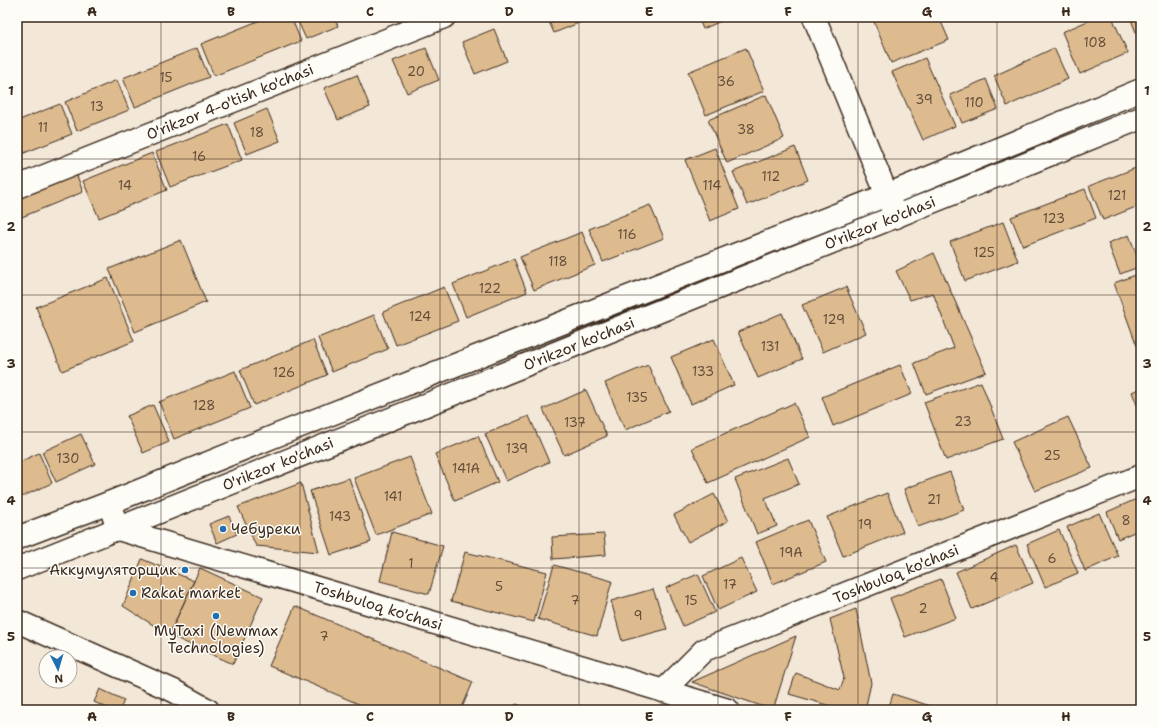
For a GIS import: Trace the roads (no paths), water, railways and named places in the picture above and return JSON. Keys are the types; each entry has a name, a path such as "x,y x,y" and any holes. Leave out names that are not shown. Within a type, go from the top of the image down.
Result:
{"main road":[{"name":"O'rikzor 4-o'tish ko'chasi","path":"17,186 444,17"},
{"path":"814,17 896,217"},
{"name":"O'rikzor ko'chasi","path":"17,538 887,195 1141,90"},
{"name":"O'rikzor ko'chasi","path":"17,569 1141,118"},
{"name":"Toshbuloq ko'chasi","path":"663,691 704,650 1141,476"},
{"path":"109,503 118,529"},
{"name":"Toshbuloq ko'chasi","path":"118,529 728,710"},
{"path":"17,621 174,691 208,710"}],"place":[{"name":"Чебуреки","path":"223,529"},
{"name":"Аккумуляторщик","path":"185,570"},
{"name":"Rakat market","path":"133,593"},
{"name":"MyTaxi (Newmax Technologies)","path":"216,616"}]}
